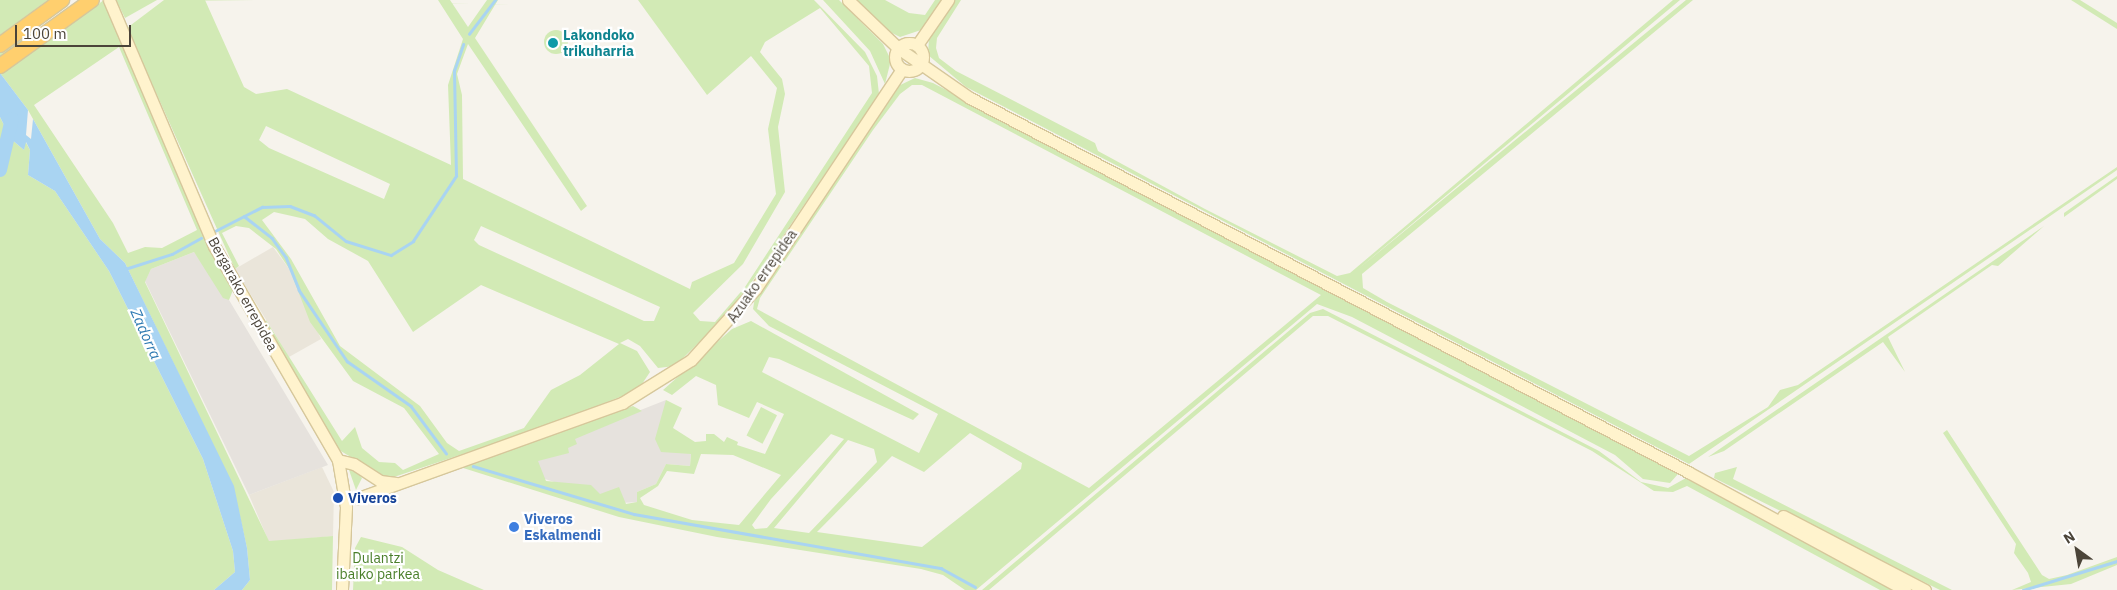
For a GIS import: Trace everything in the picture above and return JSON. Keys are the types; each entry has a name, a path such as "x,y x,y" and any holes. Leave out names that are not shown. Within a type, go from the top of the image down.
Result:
{"highway":[{"path":"0,45 62,0"},
{"path":"4,63 92,0"}],"main road":[{"name":"Bergarako errepidea","path":"110,0 214,246 338,460 346,507 342,590"},
{"path":"848,0 898,48 920,66 970,98 1700,478 1925,590"},
{"path":"917,45 948,0"},
{"path":"898,48 907,43 917,45 923,55 920,66"},
{"path":"898,48 896,63 902,69 920,66"},
{"name":"Azuako errepidea","path":"346,507 358,498 622,403 691,360 756,288 902,69"},
{"path":"338,460 363,470 380,481 398,483"},
{"path":"358,498 367,486 363,470"},
{"path":"1700,478 1905,590"}],"shaded area":[{"path":"273,247 290,270 321,339 289,357 235,269"},
{"path":"194,252 229,300 328,465 249,495 145,281 151,269"},
{"path":"666,400 666,429 691,454 690,466 666,464 656,484 637,492 637,502 620,503 501,465"},
{"path":"322,467 334,492 333,536 269,542 249,495"}],"green space":[{"path":"0,0 48,0 0,35"},
{"path":"104,0 201,229 233,290 229,300 223,298 194,252 151,269 145,282 269,541 333,536 332,590 242,590 250,580 247,548 233,486 125,263 100,239 28,110 0,73 0,51 26,37 2,57 9,69","holes":["119,47 197,230 162,248 145,247 128,253 113,223 34,105"]},
{"path":"116,0 157,0 125,18"},
{"path":"164,0 205,0 244,87 256,94 287,89 451,165 448,85 463,39 438,0 450,0 468,27 487,0 498,0 475,38 587,206 581,211 468,44 457,74 462,95 463,179 690,289 692,282 734,263 776,194 768,129 777,88 751,56 707,95 638,0 814,0 865,52 877,76 879,94 735,307 675,366 658,368 640,346 628,339 620,343 637,351 650,372 638,390 538,429 388,479 339,450 266,327 266,320 342,441 355,427 362,448 379,462 395,463 403,470 439,454 404,408 353,381 310,322 290,270 276,249 249,228 236,226 222,233 239,266 235,269 127,28","holes":["820,8 869,66 872,93 745,287 715,322 700,321 693,313 743,264 785,192 778,127 785,94 782,79 760,52 765,42","266,126 390,184 384,199 269,148 259,140","274,212 305,219 328,239 368,261 413,332 481,285 619,344 580,375 551,390 524,428 459,451 447,443 420,406 340,346 291,259 262,220","481,226 660,307 654,321 644,321 479,245 474,240"]},
{"path":"823,0 839,0 883,44 891,60 885,84 870,51"},
{"path":"857,0 885,0 909,13 925,15 935,0 943,0 921,30 900,37 886,30"},
{"path":"955,0 961,0 937,38 936,48 939,58 956,71 1095,143 1098,151 1205,209 1337,276 1350,273 1673,0 1680,0 1357,270 1686,0 1693,0 1362,274 1363,288 1387,302 1689,456 1768,407 1780,390 1798,385 2117,167 2117,170 1689,464 966,87 928,55 929,37"},
{"path":"2071,0 2080,0 2117,23 2117,29"},
{"path":"556,30 565,33 568,42 565,51 556,54 547,51 544,42 547,33"},
{"path":"915,78 933,83 1678,474 1670,483 1643,479 1615,455 1352,317 1317,304 976,590 965,590 943,575 921,569 717,537 619,517 460,467 633,406 642,411 575,439 577,444 568,448 569,453 538,461 546,481 591,485 600,494 619,487 626,504 637,502 637,492 656,484 666,464 690,466 691,454 661,452 655,439 666,400 682,408 673,428 695,442 706,441 706,434 714,434 724,442 727,437 738,442 737,445 765,454 784,414 757,402 749,418 718,405 716,385 696,376 672,395 663,390 732,329 751,321 919,414 913,420 779,359 769,357 762,372 919,453 938,414 769,326 753,309 755,297 896,87","holes":["912,85 922,85 1321,295 1089,488 757,309 760,298 873,130 900,94","970,433 1022,463 1021,469 922,547 817,532 892,456 924,472","831,434 844,439 767,528 755,529 752,525 771,499","848,440 874,449 877,462 809,533 774,528","701,454 733,455 781,475 739,525 692,520 644,505 640,498 658,486 667,471 694,474"]},
{"path":"0,117 11,139 24,150 25,141 30,150 28,175 55,191 109,271 203,459 233,551 235,572 214,590 0,590"},
{"path":"2117,176 2117,179 2064,217 2064,213"},
{"path":"2044,226 1998,266 1992,265 1888,337 1905,372 1883,342 1724,451 1708,457"},
{"path":"1323,309 1599,451 1641,482 1668,488 1686,478 1896,590 1880,590 1687,486 1673,492 1654,491 1592,451 1328,316 1313,316 989,590 982,590 1310,313"},
{"path":"761,407 777,415 763,444 746,436"},
{"path":"1947,430 2042,575 2049,579 2067,575 2117,557 2117,565 2071,584 2012,590 2031,582 2028,573 2014,553 2016,544 1943,433"},
{"path":"1737,467 1733,479 1952,590 1940,590 1714,478 1715,473"},
{"path":"354,469 362,478 356,490 349,470"},
{"name":"Dulantzi ibaiko parkea","path":"361,537 402,547 438,570 484,590 353,590 355,548"}],"water":[{"name":"Zadorra","path":"0,73 28,110 26,135 31,139 33,119 100,239 125,263 234,486 247,548 250,580 242,590 214,590 235,572 233,551 203,459 109,271 55,191 28,175 30,150 26,142 24,150 11,139 0,117"}],"waterway":[{"path":"469,34 495,0"},
{"path":"215,231 262,207 290,206 314,215 346,241 391,255 413,241 456,176 454,71 463,45"},
{"path":"0,170 12,119"},
{"path":"244,216 272,238 286,257 299,290 347,361 411,406 446,453"},
{"path":"125,269 172,254 201,238"},
{"path":"473,466 634,514 941,568 975,587"},
{"path":"2023,590 2117,561"}],"place":[{"name":"Lakondoko trikuharria","path":"553,43"},
{"name":"Viveros","path":"338,498"},
{"name":"Viveros Eskalmendi","path":"514,527"}]}
